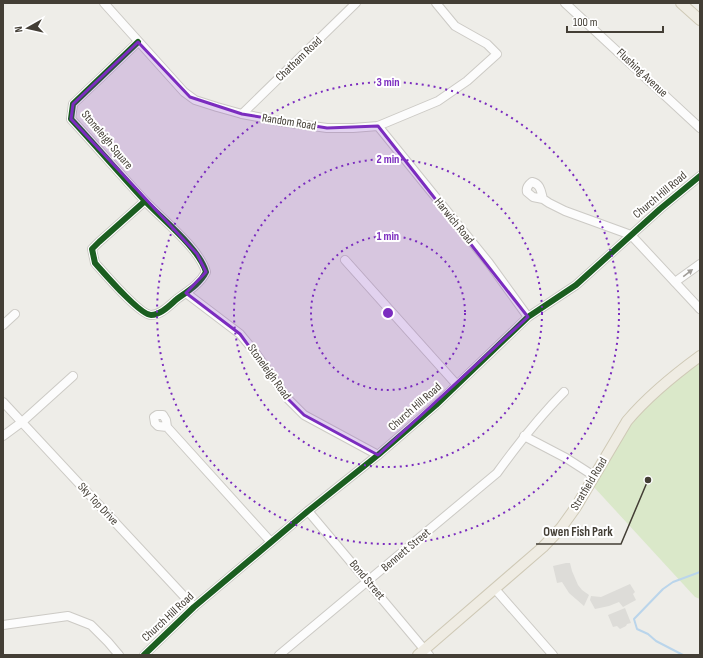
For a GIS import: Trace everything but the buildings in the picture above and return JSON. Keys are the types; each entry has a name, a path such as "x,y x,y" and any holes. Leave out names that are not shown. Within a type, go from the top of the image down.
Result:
{"main road":[{"path":"681,3 700,20"},
{"name":"Stratfield Road","path":"424,653 543,547 561,528 576,507 619,433 636,409 658,389 700,356"}],"street":[{"name":"Random Road","path":"104,3 138,42 190,97 242,114 327,128 378,126 438,101 467,81 497,54 487,44 455,26 436,3"},
{"name":"Chatham Road","path":"242,114 356,3"},
{"name":"Flushing Avenue","path":"566,3 700,128"},
{"name":"Stoneleigh Square","path":"138,42 73,104 71,118 145,201 197,254 204,265 206,272 203,279 158,313 150,315 143,312 136,306 94,263 92,249 145,201"},
{"name":"Harwich Road","path":"378,126 489,263 528,317"},
{"name":"Church Hill Road","path":"144,655 194,607 308,511 378,455 458,385 528,317 576,285 599,266 631,234 700,176"},
{"path":"544,199 565,211 631,234 700,309"},
{"path":"345,260 458,385"},
{"path":"675,282 700,264"},
{"name":"Stoneleigh Road","path":"186,293 240,334 255,352 287,398 304,416 378,455"},
{"path":"3,325 15,314"},
{"path":"3,436 22,422 73,376"},
{"name":"Bennett Street","path":"279,655 368,582 497,472 542,414 564,392"},
{"name":"Sky Top Drive","path":"3,402 194,607"},
{"path":"167,427 271,542"},
{"path":"524,436 566,458 594,476"},
{"name":"Bond Street","path":"308,511 368,582 424,653"},
{"path":"495,589 553,655"},
{"path":"3,625 68,616 91,625 119,655"}],"highlighted area":[{"path":"138,42 190,97 242,114 327,128 378,126 528,317 378,455 304,415 287,398 240,334 186,293 206,272 197,254 71,119 73,104"}],"green space":[{"path":"700,362 700,599 695,597 593,486 632,421 661,393"}],"shaded area":[{"path":"570,563 578,585 589,595 584,606 569,593 562,582 557,583 553,566"},
{"path":"630,584 635,592 633,594 636,600 623,607 619,602 595,609 590,600 591,596 601,597"},
{"path":"625,608 631,623 620,629 617,626 613,627 608,615"}],"waterway":[{"path":"683,655 637,629 634,619 663,589 673,582 700,572"}],"cycle path":[{"path":"138,42 73,104 71,119 145,201 196,253 206,272 197,284 155,315 146,313 122,293 95,263 92,249 145,201"},
{"path":"144,655 194,607 308,511 378,455 436,405 528,317 576,285 660,209 700,176"}],"place":[{"name":"Owen Fish Park","path":"648,480"}]}
